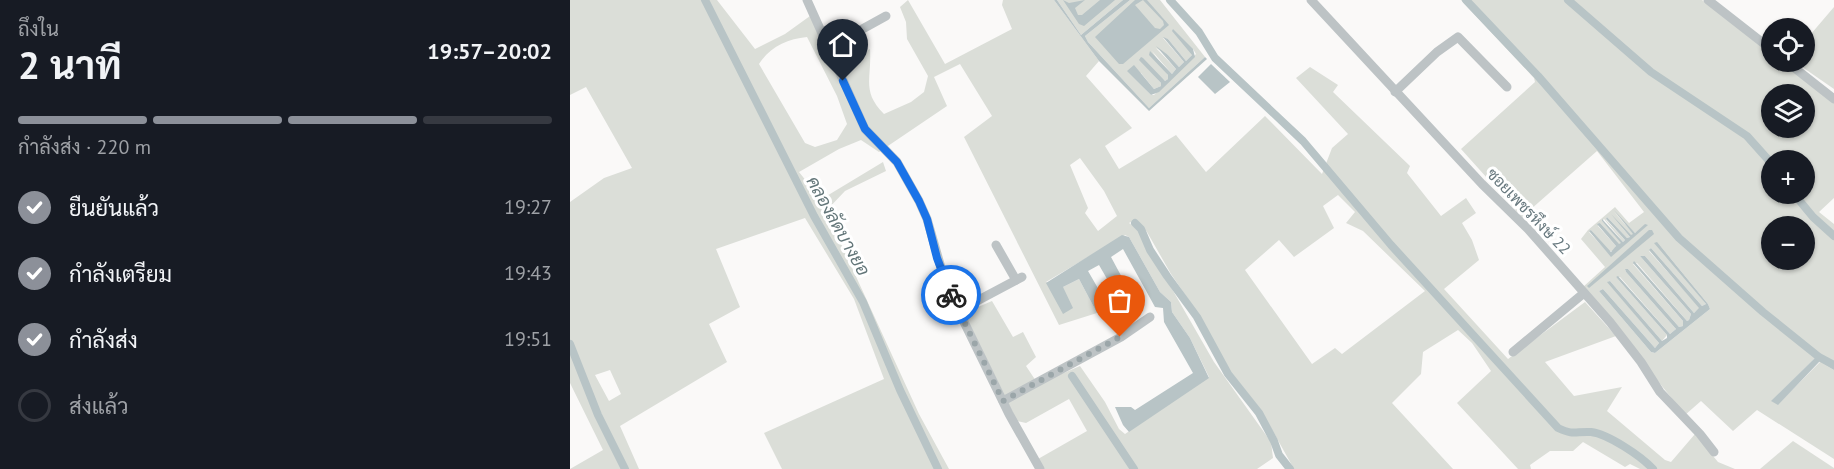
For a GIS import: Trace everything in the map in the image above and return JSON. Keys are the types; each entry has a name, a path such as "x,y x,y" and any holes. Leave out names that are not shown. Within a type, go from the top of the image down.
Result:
{"street":[{"path":"820,0 809,3 865,129 897,162 919,201 927,219 946,285 1003,401 1040,469"},
{"name":"ซอยเพชรหึงษ์ 22","path":"1311,0 1395,92 1528,229 1641,362 1660,392 1714,452"},
{"path":"1708,0 1761,41"},
{"path":"828,48 886,16"},
{"path":"1395,92 1437,52 1458,37 1507,87"},
{"path":"1799,72 1834,99"},
{"path":"958,311 1019,279 996,245"},
{"path":"1513,351 1584,293"},
{"path":"1003,401 1120,337 1150,317"}],"shaded area":[{"path":"570,0 717,0 755,49 785,34 810,16 841,64 870,49 870,91 872,98 884,114 911,102 924,92 928,76 907,39 906,22 900,7 908,0 945,64 1012,29 1002,5 1003,0 1054,0 1099,61 1086,76 1132,128 1105,146 1119,169 1176,135 1206,172 1265,116 1322,174 1332,148 1348,134 1296,78 1310,67 1338,85 1333,92 1410,166 1407,173 1441,216 1466,198 1476,213 1462,223 1472,240 1479,260 1444,289 1508,359 1585,302 1616,336 1545,362 1574,396 1622,387 1607,411 1665,460 1671,462 1695,434 1718,462 1735,469 1640,469 1630,464 1625,467 1583,442 1573,451 1550,451 1530,465 1531,469 1518,469 1457,403 1491,371 1472,343 1458,330 1423,352 1421,374 1392,403 1453,469 1294,469 1261,410 1226,366 1201,318 1171,274 1147,232 1136,219 1129,223 1138,230 1214,362 1271,442 1273,458 1257,469 1042,469 1038,459 1087,431 1069,399 1026,423 1017,421 964,313 992,301 1013,337 1023,332 1036,357 1026,366 1038,384 1080,366 1105,402 1119,429 1125,434 1209,377 1190,338 1172,312 1171,302 1160,292 1129,237 1125,235 1046,282 1063,287 1079,279 1097,313 1059,325 964,137 992,116 960,64 934,77 947,106 879,152 861,140 839,149 799,172 811,187 825,197 883,162 886,171 845,191 826,211 919,414 949,469 782,469 764,433 884,379 854,299 805,218 716,249 740,307 709,324 727,362 620,426 639,469 570,469 603,450 570,383 570,202 604,178 632,168 586,87 570,95","holes":["807,37 837,96 847,124 837,140 815,147 805,143 759,64 774,49","1080,158 1104,191 1117,216 1098,231 1085,213 1088,208 1070,165","1338,195 1355,212 1346,223 1363,231 1425,291 1342,354 1335,348 1312,364 1245,270 1279,240 1294,257 1334,228 1323,206","610,370 621,394 609,401 595,375"]},
{"path":"1054,0 1057,0 1081,35 1123,0 1130,0 1085,36 1149,108 1205,57 1207,59 1149,111 1099,61"},
{"path":"1057,0 1123,0 1081,35"},
{"path":"1063,0 1069,3 1085,0 1075,8 1078,15 1082,15 1100,0 1115,0 1084,26 1079,24"},
{"path":"1130,0 1160,0 1205,57 1149,108 1085,36","holes":["1163,38 1168,39 1186,61 1192,55 1193,49 1196,54 1154,95 1151,95 1128,71 1141,73 1154,89 1161,86 1161,83 1140,60 1165,81 1168,79 1168,75 1152,51 1172,74 1176,69 1156,48 1168,55 1179,67 1184,62"]},
{"path":"1135,0 1143,0 1147,0 1169,25 1123,64 1119,64 1095,37","holes":["1143,0 1163,21 1164,25 1160,29 1155,28 1135,5"]},
{"path":"1461,0 1702,0 1761,46 1761,72 1794,72 1809,84 1761,84 1761,138 1815,138 1815,88 1834,103 1834,198 1819,212 1834,224 1834,362 1819,354 1772,401 1778,404 1821,361 1834,370 1834,459 1757,410 1733,431 1701,401 1685,415 1583,287 1605,267 1581,239 1588,230 1615,207 1629,223 1644,212 1597,151 1522,217 1461,149 1535,82 1534,78","holes":["1614,212 1635,233 1647,225 1611,256 1589,232 1591,230 1609,251 1613,251 1616,246 1598,226 1600,223 1619,245 1622,243 1602,221 1604,219 1623,242 1625,240 1606,220 1607,217 1627,238 1630,237 1620,225 1631,236 1634,234","1657,242 1710,309 1655,353 1651,352 1599,291 1603,289 1655,348 1659,343 1608,282 1610,281 1662,341 1667,335 1616,277 1620,277 1670,334 1676,329 1625,269 1628,269 1679,327 1683,326 1683,321 1633,264 1637,263 1687,321 1691,314 1640,256 1645,256 1694,313 1700,308 1649,251 1651,248 1702,306 1706,304"]},
{"path":"1834,7 1834,89 1809,72 1815,72 1815,29"},
{"path":"1173,29 1193,49 1195,57 1159,92 1151,95 1127,71 1134,65 1154,89 1161,86 1161,83 1139,60 1143,58 1165,81 1168,79 1168,75 1149,55 1150,51 1172,74 1176,69 1156,46 1179,67 1184,62 1163,37 1168,39 1186,61 1192,55 1172,31"},
{"path":"1211,64 1230,82 1215,94 1198,77"},
{"path":"1614,210 1635,233 1645,224 1648,225 1611,257 1589,231 1591,230 1611,252 1616,246 1597,224 1600,223 1619,244 1621,243 1602,219 1623,242 1625,240 1606,219 1607,217 1627,238 1630,237 1611,214 1631,235 1633,234"},
{"path":"1649,230 1652,230 1654,234 1589,288 1587,286"},
{"path":"1122,235 1129,237 1160,292 1171,302 1172,312 1190,338 1209,378 1129,432 1123,425 1115,407 1131,407 1135,410 1193,373 1164,322 1163,308 1155,307 1123,249 1111,257 1125,283 1114,291 1099,265 1088,271 1114,316 1109,319 1101,312 1097,313 1079,279 1063,287 1073,308 1063,314 1046,283"},
{"path":"1657,242 1710,309 1655,353 1651,352 1599,291 1603,289 1655,348 1659,343 1607,282 1610,281 1662,341 1667,338 1667,335 1616,277 1618,276 1670,334 1676,329 1626,272 1625,269 1628,269 1679,327 1683,326 1683,321 1633,263 1634,261 1687,321 1689,320 1691,314 1640,256 1645,256 1694,313 1699,308 1649,250 1651,248 1702,306 1706,304 1654,243"},
{"path":"1819,354 1834,362 1834,370 1820,361 1778,405 1771,401"},
{"path":"1793,441 1834,468 1834,469 1760,469"}],"waterway":[{"name":"คลองลัดบางยอ","path":"705,0 814,216 863,302 900,390 938,469"},
{"path":"1170,0 1199,32 1215,58 1303,141 1391,245 1558,428 1572,433 1591,432 1606,437 1633,452 1653,469"},
{"path":"1466,0 1538,76 1679,238 1763,312 1819,357 1834,365"},
{"path":"1568,0 1651,72 1747,136 1761,152"},
{"path":"1802,204 1834,236"},
{"path":"1135,223 1141,229 1150,250 1167,276 1197,317 1228,374 1259,413 1279,455 1290,469"},
{"path":"570,344 598,415 625,469"},
{"path":"1072,376 1134,469"}],"way so far":[{"path":"951,295 1003,401 1120,337"}],"route":[{"path":"843,81 865,129 897,162 919,201 951,295"}]}
